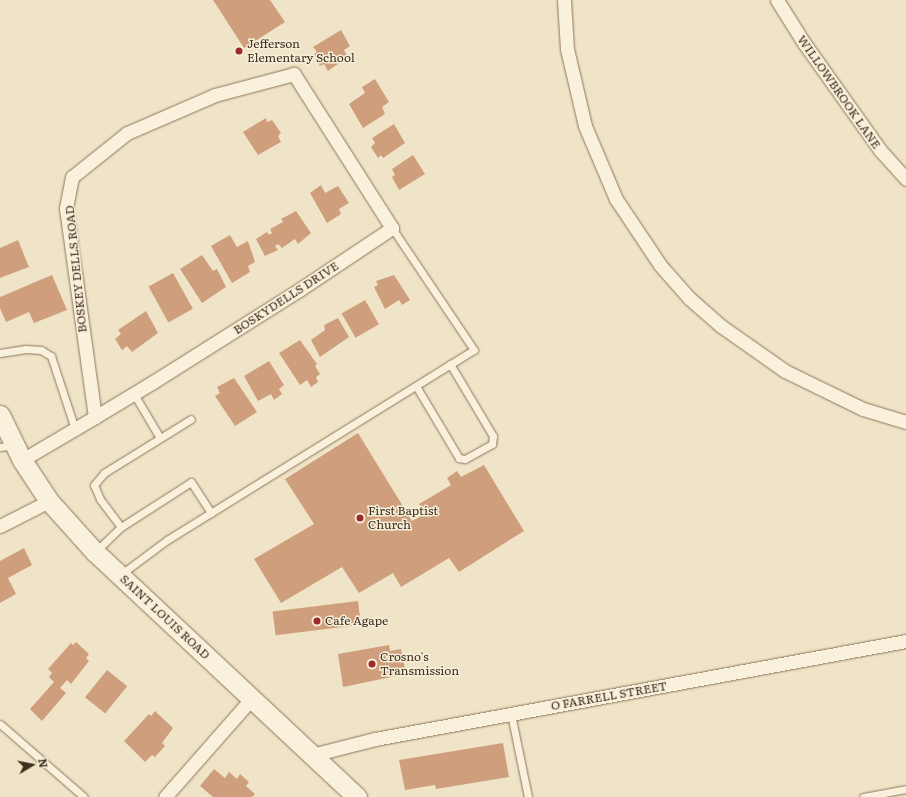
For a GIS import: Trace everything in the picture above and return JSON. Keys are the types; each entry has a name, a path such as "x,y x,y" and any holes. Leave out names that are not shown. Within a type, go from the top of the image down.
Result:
{"street":[{"path":"564,0 567,49 585,126 616,199 660,265 689,298 721,326 785,371 863,409 906,422"},
{"name":"WILLOWBROOK LANE","path":"777,0 804,43 880,150 906,179"},
{"name":"BOSKEY DELLS ROAD","path":"95,417 66,208 72,177 127,133 215,95 294,74 392,228"},
{"name":"BOSKYDELLS DRIVE","path":"12,451 75,429 134,394 299,290 392,228"},
{"name":"SAINT LOUIS ROAD","path":"0,415 12,451 48,501 95,552 357,797"},
{"path":"0,526 48,501"},
{"name":"O FARRELL STREET","path":"312,755 375,739 906,641"},
{"path":"165,797 251,699"}],"lane":[{"path":"120,575 167,540 211,512 474,350 392,228"},
{"path":"0,353 26,349 40,350 51,356 75,429"},
{"path":"416,386 459,458 465,459 492,444 493,436 450,364"},
{"path":"134,394 160,438"},
{"path":"121,527 100,499 94,484 104,473 191,419"},
{"path":"95,552 121,527 191,482 211,512"},
{"path":"511,714 528,797"},
{"path":"0,724 84,797"},
{"path":"863,797 906,788"}],"building":[{"path":"213,0 270,0 285,22 244,48"},
{"path":"341,30 350,46 344,50 348,57 328,71 324,64 320,66 314,54 317,52 313,47"},
{"path":"375,79 389,102 382,107 385,114 363,128 349,104 365,93 362,87"},
{"path":"266,118 267,122 272,120 281,133 278,136 281,142 258,155 243,132"},
{"path":"394,124 405,143 383,158 381,155 378,158 371,147 375,143 372,138"},
{"path":"413,155 425,174 399,190 392,177 395,175 392,169"},
{"path":"321,185 325,193 338,186 349,203 339,209 341,214 327,223 310,193"},
{"path":"296,211 311,233 298,244 295,239 282,248 278,244 275,246 278,250 265,256 256,239 267,232 269,235 272,233 270,229 283,222 281,219"},
{"path":"230,235 237,247 248,241 255,262 248,266 250,272 232,283 211,246"},
{"path":"18,240 29,267 0,278 0,248"},
{"path":"202,255 213,271 217,269 226,287 202,303 180,269"},
{"path":"173,273 193,309 168,322 149,287"},
{"path":"52,275 67,310 34,323 29,312 6,322 0,308 0,297"},
{"path":"394,275 410,300 402,305 399,300 385,309 374,287 378,285 376,281"},
{"path":"365,300 379,324 356,338 342,314"},
{"path":"146,311 158,333 132,352 127,346 122,350 115,339 121,334 118,330"},
{"path":"338,318 349,337 320,357 311,340 325,330 324,325"},
{"path":"300,340 317,364 315,366 320,374 316,377 318,382 311,387 307,380 300,385 279,353"},
{"path":"269,361 284,385 279,389 282,394 274,400 271,394 258,401 244,376"},
{"path":"234,378 257,412 235,426 215,396 220,393 217,387"},
{"name":"First Baptist Church","path":"358,433 412,521 425,514 419,504 451,485 447,478 457,471 461,477 484,465 524,531 459,572 449,558 401,587 393,573 359,593 342,567 281,603 254,559 314,524 285,479"},
{"path":"24,548 32,565 8,578 16,594 0,603 0,561"},
{"name":"Cafe Agape","path":"358,601 361,625 276,635 273,611"},
{"path":"76,642 89,654 86,658 89,661 71,684 67,680 60,688 66,693 42,721 30,709 54,682 49,677 52,673 48,669 71,643 73,645"},
{"name":"Crosno's Transmission","path":"389,645 390,651 401,649 406,674 343,687 338,654"},
{"path":"107,670 127,686 105,714 85,697"},
{"path":"155,711 173,728 162,743 165,746 155,757 152,755 145,762 124,741 149,714 151,716"},
{"path":"503,743 509,777 436,789 435,785 405,790 399,760"},
{"path":"214,769 225,778 229,772 237,779 240,774 249,782 246,786 255,794 252,797 213,797 200,786"}],"place":[{"name":"Jefferson Elementary School","path":"239,51"},
{"name":"First Baptist Church","path":"360,518"},
{"name":"Cafe Agape","path":"317,621"},
{"name":"Crosno's Transmission","path":"372,664"}]}
